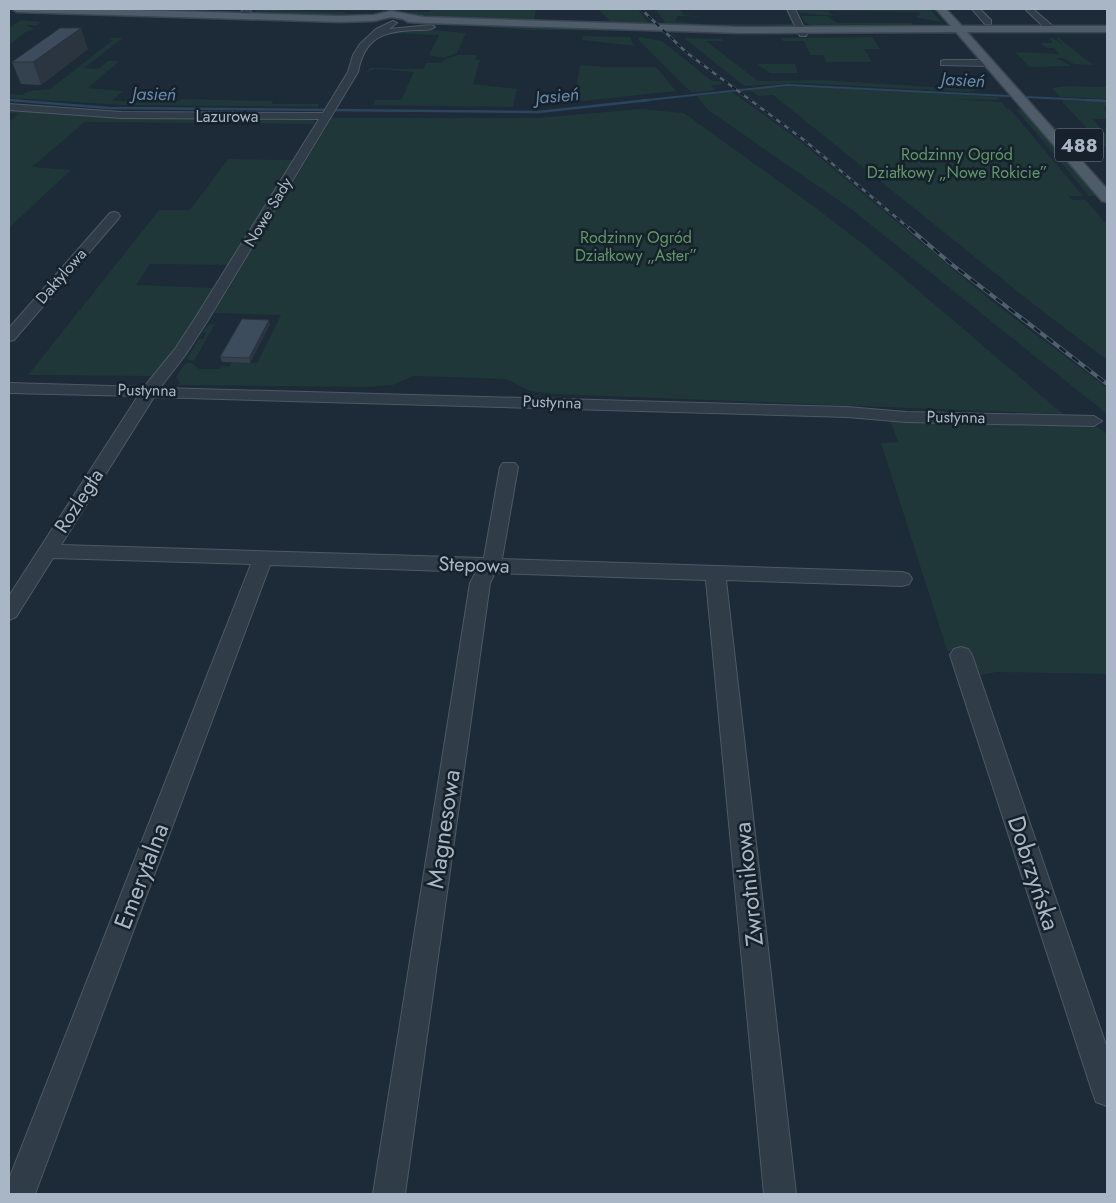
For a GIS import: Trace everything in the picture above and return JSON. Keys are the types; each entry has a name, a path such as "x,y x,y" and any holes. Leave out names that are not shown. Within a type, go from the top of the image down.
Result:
{"main road":[{"path":"17,9 245,12 474,26"},
{"name":"488","path":"941,9 1107,198"},
{"path":"963,16 981,34 1051,29 1107,29"},
{"path":"389,20 431,27 961,32 981,34 1107,33"},
{"path":"1041,122 1059,122"}],"street":[{"path":"791,9 802,32"},
{"path":"976,9 988,22"},
{"path":"1029,9 1051,29"},
{"path":"389,20 396,29 431,27"},
{"name":"Nowe Sady","path":"150,390 181,351 353,73 357,55 389,20"},
{"path":"944,63 990,63"},
{"name":"Lazurowa","path":"9,107 121,115 328,112"},
{"name":"Daktylowa","path":"9,337 114,216"},
{"name":"Pustynna","path":"9,388 150,390 837,412 906,417 1094,421"},
{"name":"Rozległa","path":"9,612 150,390"},
{"name":"Magnesowa","path":"389,1194 478,592 481,580 495,556 508,467"},
{"name":"Stepowa","path":"47,552 902,579"},
{"name":"Emerytalna","path":"19,1194 264,558"},
{"name":"Zwrotnikowa","path":"715,573 780,1194"},
{"name":"Dobrzyńska","path":"960,655 1107,1091"}],"green space":[{"path":"256,9 346,12 343,15 254,12"},
{"path":"432,9 536,9 534,21 427,17 408,12 430,12"},
{"path":"598,9 638,9 648,23 612,23"},
{"path":"655,9 680,9 684,15 706,17 678,16 675,21 701,24 790,24 792,23 785,9 787,9 794,23 792,26 666,24"},
{"path":"796,9 930,9 941,22 918,18 916,16 921,15 918,12 828,11 834,16 800,13"},
{"path":"801,16 827,16 837,23 911,23 913,26 812,26 805,23"},
{"path":"21,20 41,22 37,25 26,25 34,29 26,32 9,45 9,28"},
{"path":"477,24 657,29 659,31 528,30 470,26"},
{"path":"421,29 466,33 457,53 443,58 429,55 439,35 387,33"},
{"path":"583,36 630,37 634,46 582,40"},
{"path":"640,37 662,41 712,81 719,81 723,84 711,86 716,90 692,93 638,39"},
{"path":"872,37 880,49 864,49 872,62 826,62 823,55 810,55 804,41 783,41 781,38"},
{"path":"123,38 84,68 98,69 108,61 119,61 88,88 123,91 112,101 177,102 181,99 273,101 272,104 319,104 318,107 122,105 9,98 9,94 22,95 29,91 50,89 113,40 108,39"},
{"path":"684,38 722,39 723,41 706,41 758,81 822,80 980,90 969,92 798,83 744,86"},
{"path":"1049,38 1053,38 1064,45 1056,38 1059,38 1093,65 1074,64 1063,58 1056,58 1072,66 1029,67 1015,52 1059,54 1054,48 1046,48 1041,43 1053,43"},
{"path":"458,55 477,55 475,60 480,60 473,84 517,89 513,107 373,105 375,101 373,100 401,100 414,72 374,69 367,72 370,68 423,69 426,63 442,63 445,59"},
{"path":"757,64 795,64 798,73 770,73"},
{"path":"580,65 656,67 676,91 574,102"},
{"name":"Rodzinny Ogród Działkowy „Nowe Rokicie”","path":"805,86 998,97 1000,100 950,99 1002,102 1083,196 1069,196 1073,200 1086,200 1107,225 1107,360 1037,307 773,95 758,96 748,89"},
{"path":"1067,86 1107,87 1107,99 1060,97 1052,88"},
{"path":"732,92 800,141 989,299 1107,388 1107,414 851,209 708,110 697,96"},
{"path":"1063,100 1107,102 1107,107 1103,107 1107,113 1107,119 1093,119 1107,136 1107,146 1104,146 1063,103"},
{"name":"Rodzinny Ogród Działkowy „Aster”","path":"641,109 684,113 812,205 872,251 1063,414 555,394 530,391 506,379 450,377 413,376 393,385 367,387 177,385 180,383 176,377 187,363 192,363 199,369 220,369 222,366 229,367 231,363 257,363 281,315 214,313 332,118 536,118"},
{"path":"1016,109 1023,110 1097,196 1089,196"},
{"path":"9,110 90,117 315,118 313,124 85,122 32,167 71,170 9,228 9,122 18,114 9,113"},
{"path":"228,159 295,160 230,265 150,264 136,285 215,288 159,371 152,376 28,375 159,210 190,210"},
{"path":"210,324 215,324 194,361 188,360 187,358 199,339 203,339 206,333 202,332"},
{"path":"889,418 1095,425 1107,434 1107,674 997,672 976,676 953,653 947,650 881,443 898,442"}],"building":[{"path":"60,28 81,28 33,62 12,62"},
{"path":"242,319 269,320 249,358 220,357"}],"waterway":[{"name":"Jasień","path":"638,101 788,85 1107,101 1086,100"},
{"name":"Jasień","path":"24,101 9,100 109,108 538,112 649,100"}],"railway":[{"path":"641,9 687,53 804,140 910,229"},
{"path":"909,228 950,263 1107,384"}]}
